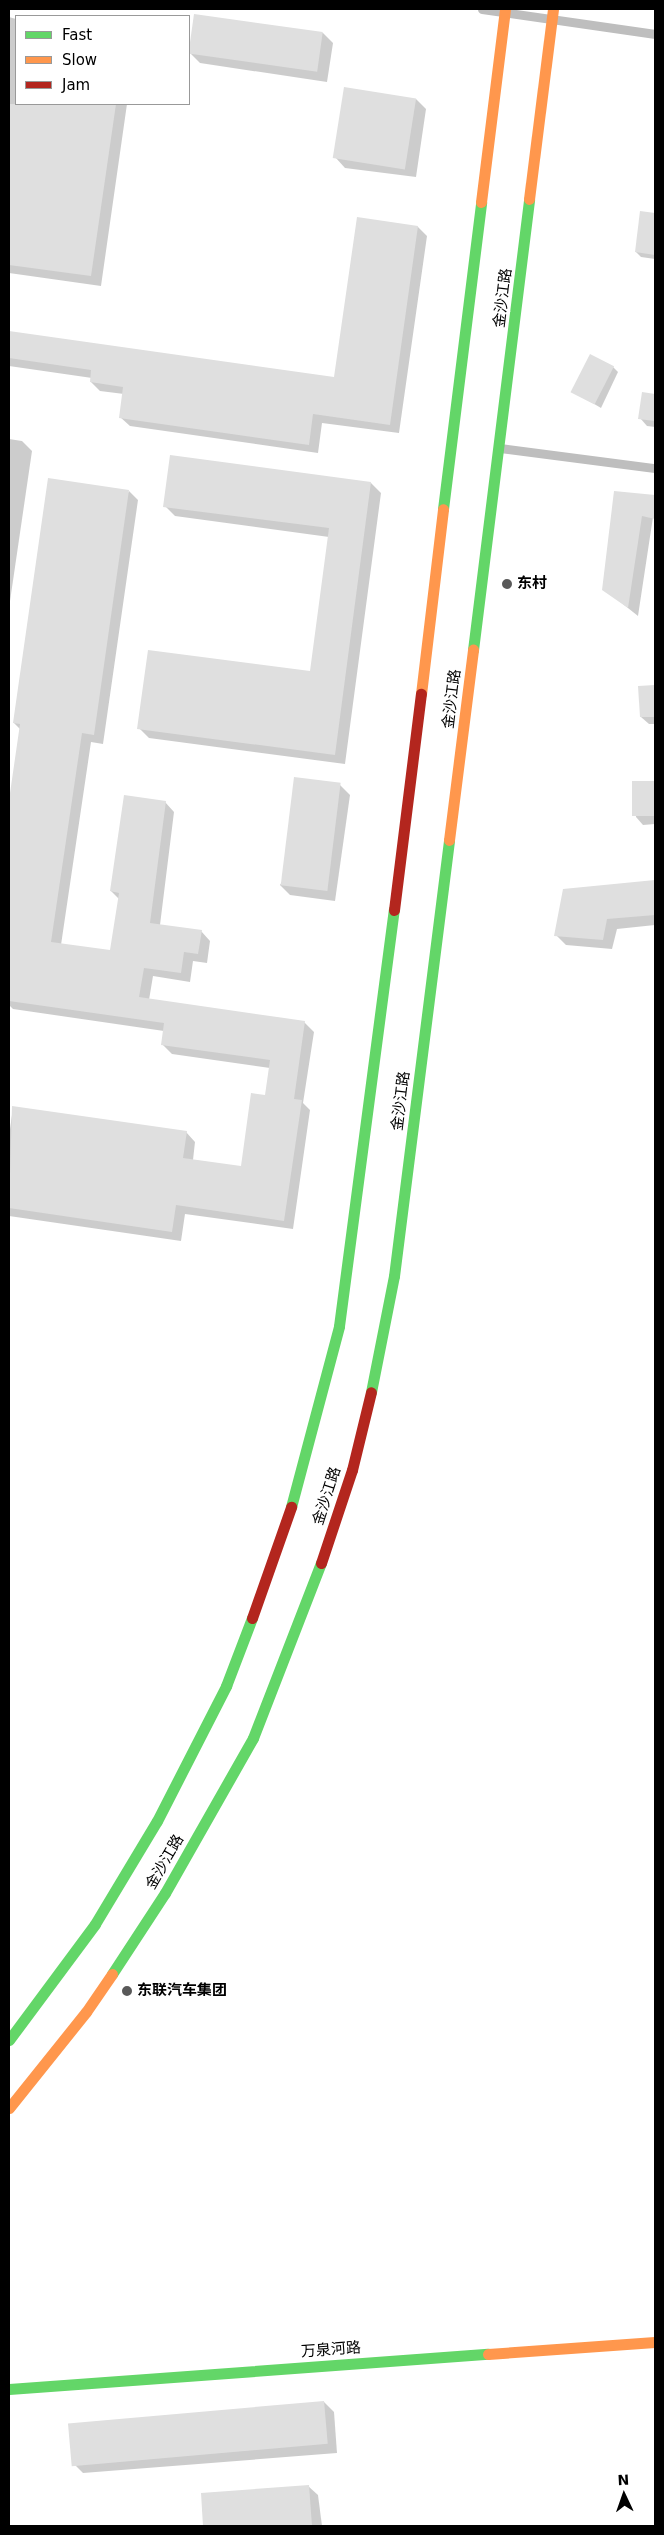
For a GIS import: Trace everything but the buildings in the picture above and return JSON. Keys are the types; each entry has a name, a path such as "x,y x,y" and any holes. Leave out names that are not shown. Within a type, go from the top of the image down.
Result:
{"main road":[{"name":"金沙江路","path":"9,2040 95,1924 157,1821 226,1686 274,1562 306,1460 339,1326 366,1138 505,10"},
{"name":"金沙江路","path":"9,2108 86,2012 127,1952 165,1892 253,1738 308,1600 352,1470 376,1373 394,1276 500,448 553,14"},
{"name":"万泉河路","path":"9,2389 655,2342"}],"lane":[{"path":"482,9 553,14 655,34"},
{"path":"500,448 655,468"}],"traffic: fast":[{"path":"473,650 529,199"},
{"path":"443,509 481,202"},
{"path":"371,1392 394,1276 449,840"},
{"path":"291,1507 339,1326 394,910"},
{"path":"112,1974 165,1893 253,1738 321,1563"},
{"path":"9,2040 95,1924 157,1821 226,1686 252,1618"},
{"path":"9,2389 488,2354"}],"traffic: slow":[{"path":"481,202 505,9"},
{"path":"529,199 553,9"},
{"path":"421,694 443,509"},
{"path":"449,840 473,650"},
{"path":"9,2108 86,2012 112,1974"},
{"path":"488,2354 655,2342"}],"traffic: jam":[{"path":"394,910 421,694"},
{"path":"321,1563 352,1470 371,1392"},
{"path":"252,1618 291,1507"}],"place":[{"name":"东村","path":"507,584"},
{"name":"东联汽车集团","path":"127,1991"}]}
